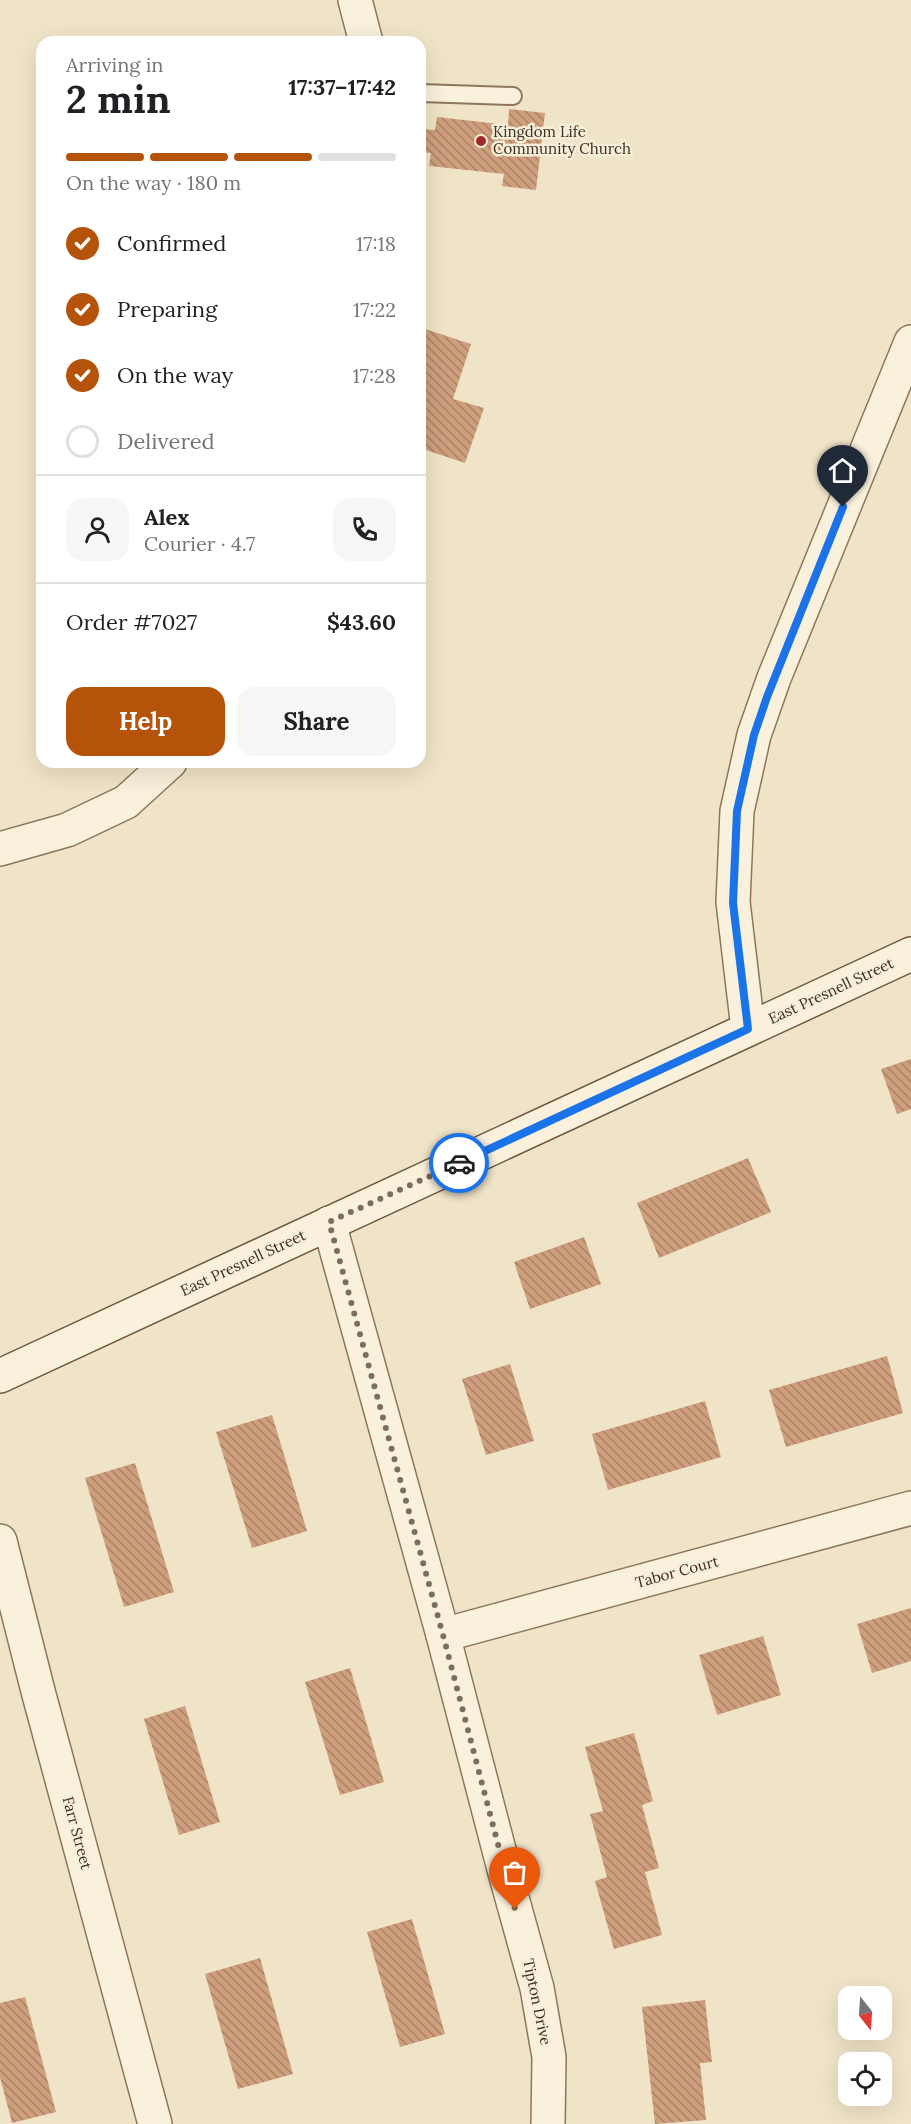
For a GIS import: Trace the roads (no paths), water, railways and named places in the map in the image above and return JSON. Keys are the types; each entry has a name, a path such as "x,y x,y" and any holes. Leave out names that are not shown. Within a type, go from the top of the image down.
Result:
{"street":[{"path":"355,0 364,36"},
{"path":"748,1029 733,903 737,811 754,735 774,678 911,342"},
{"path":"0,849 67,830 126,802 163,768"},
{"name":"East Presnell Street","path":"0,1376 911,954"},
{"name":"Tipton Drive","path":"329,1222 537,1988 549,2056 548,2124"},
{"name":"Tabor Court","path":"443,1635 911,1508"},
{"name":"Farr Street","path":"0,1541 38,1691 155,2124"}],"lane":[{"path":"426,93 513,96"}],"place":[{"name":"Kingdom Life Community Church","path":"481,141"}]}
